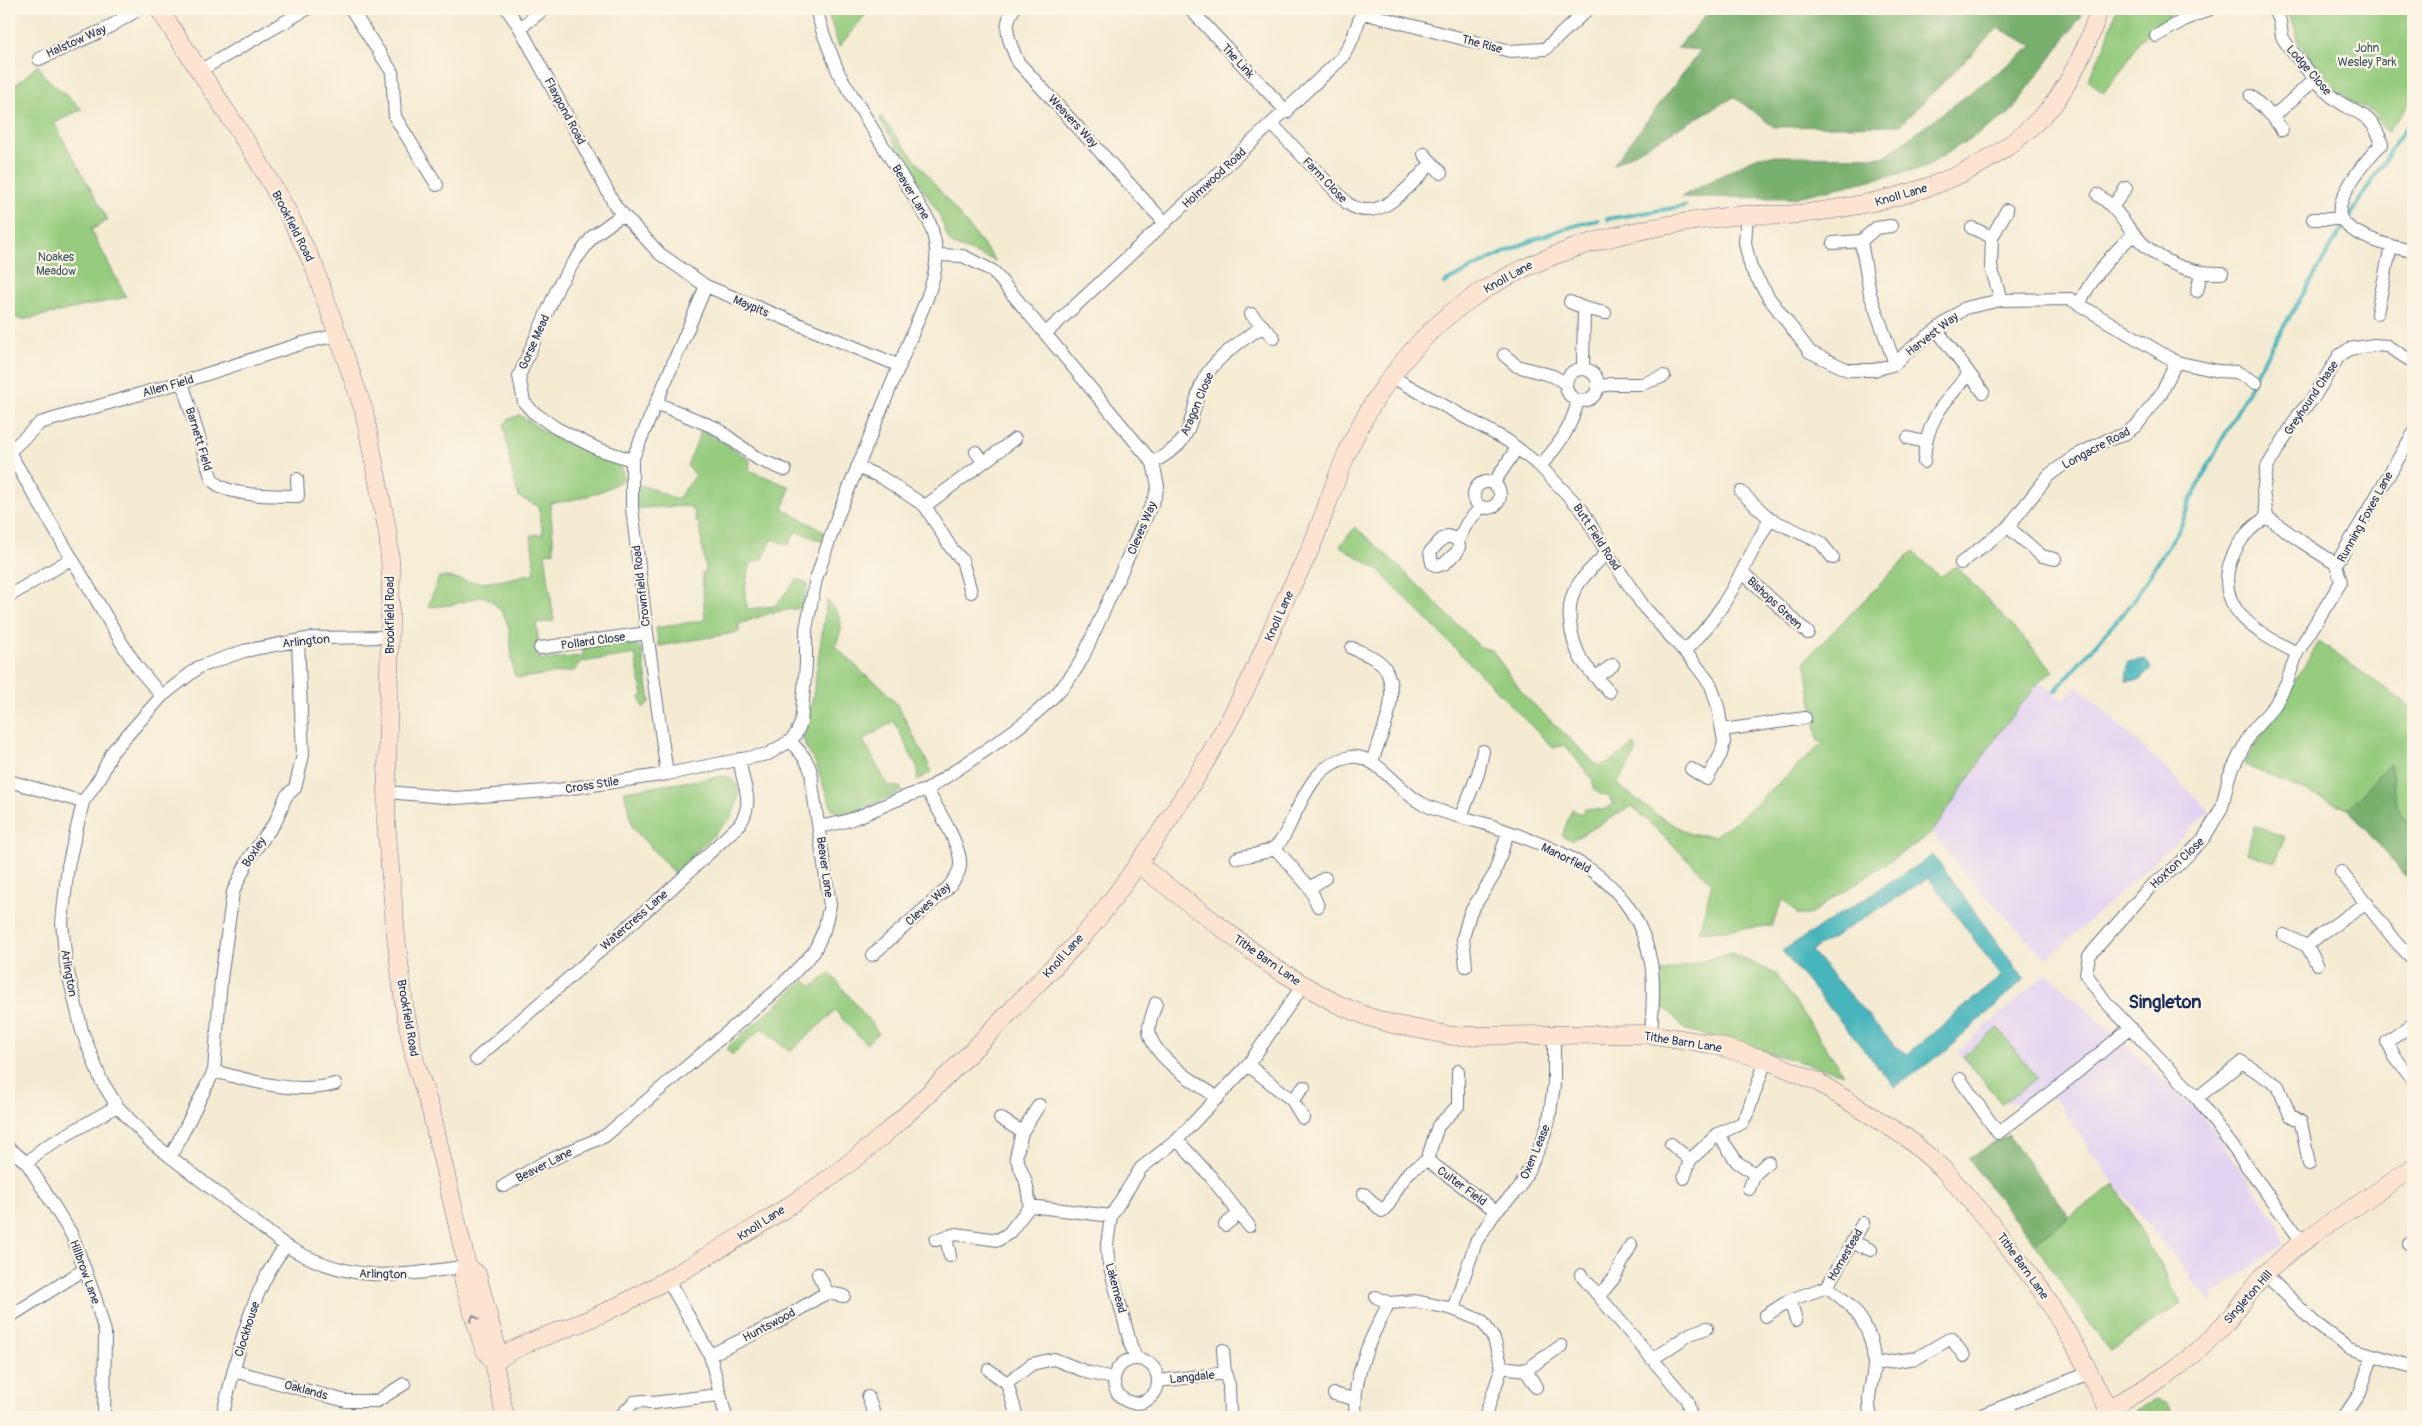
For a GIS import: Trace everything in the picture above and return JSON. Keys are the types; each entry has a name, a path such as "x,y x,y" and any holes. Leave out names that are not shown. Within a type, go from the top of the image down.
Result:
{"street":[{"name":"Halstow Way","path":"38,58 104,30 139,9"},
{"name":"Brookfield Road","path":"159,9 254,154 286,209 314,266 364,411 388,534 391,638 386,822 404,1005 415,1061 431,1111 467,1266 477,1274 496,1345 494,1362 506,1417"},
{"path":"199,71 307,9"},
{"path":"351,9 392,72 395,117 437,185"},
{"name":"Flaxpond Road","path":"507,9 520,28 616,207 623,214"},
{"path":"520,28 544,9"},
{"name":"Beaver Lane","path":"504,1186 543,1163 604,1136 776,991 803,966 821,939 830,905 812,784 813,774 809,764 790,741 801,723 806,664 806,629 811,598 830,536 900,366 934,277 937,255 936,242 929,221 839,74 822,33 816,9"},
{"name":"Weavers Way","path":"1014,9 1008,17 1007,37 1018,62 1165,223"},
{"name":"The Link","path":"1190,9 1287,112"},
{"name":"The Rise","path":"1363,11 1510,51 1545,49 1588,9"},
{"name":"Knoll Lane","path":"494,1362 515,1347 592,1318 668,1280 779,1212 857,1157 886,1133 948,1075 1102,914 1182,801 1250,681 1310,550 1348,450 1392,377 1424,338 1450,313 1489,286 1522,268 1558,252 1604,239 1747,215 1790,215 1849,208 1894,198 1932,186 1978,165 2025,133 2055,103 2088,44 2099,9"},
{"path":"2156,36 2181,14 2210,9"},
{"name":"Lodge Close","path":"2271,9 2282,22 2282,35 2286,46 2329,93 2342,104 2368,117 2377,128 2382,144 2368,156 2346,192 2338,209 2341,219"},
{"name":"Holmwood Road","path":"1046,333 1287,112 1342,58 1352,40 1363,11"},
{"path":"2273,117 2316,78"},
{"path":"2251,96 2273,117 2282,130"},
{"name":"Farm Close","path":"1272,124 1353,208 1368,212 1382,208 1393,200 1428,158 1442,173"},
{"path":"2113,206 2126,188"},
{"path":"2098,195 2113,206 2134,234 2171,263 2201,273 2222,273"},
{"path":"2001,300 1991,267 1992,237 2007,210"},
{"name":"Maypits","path":"623,214 660,254 706,286 900,366"},
{"name":"Gorse Mead","path":"623,214 593,236 574,262 559,286 519,376 524,402 533,412 556,428 598,449 632,460"},
{"name":"Harvest Way","path":"1747,215 1745,243 1751,268 1768,298 1810,352 1848,370 1874,370 1896,364 1908,351 1965,308 2001,300 2070,299 2113,326 2142,340 2176,362 2238,372 2256,383"},
{"path":"2313,219 2341,219 2347,226 2364,236 2391,246 2413,251"},
{"path":"1833,243 1861,241 1876,228 1891,226"},
{"path":"1972,228 1992,237"},
{"path":"2079,304 2092,280 2110,256 2134,234"},
{"path":"1861,241 1870,294 1896,364"},
{"path":"2377,313 2391,246"},
{"name":"Cleves Way","path":"818,826 854,820 909,794 927,790 1020,725 1052,698 1076,671 1125,568 1158,486 1153,463 993,271 963,256 937,255"},
{"path":"2197,291 2201,273"},
{"name":"Crownfield Road","path":"666,774 646,633 632,508 632,460 706,286"},
{"path":"1570,302 1584,308 1605,313"},
{"path":"1583,368 1584,308"},
{"path":"1251,314 1274,338"},
{"name":"Aragon Close","path":"1153,463 1174,449 1183,438 1206,376 1213,366 1226,352 1263,326"},
{"path":"1937,330 1983,392"},
{"name":"Allen Field","path":"9,452 40,423 182,382 303,342 337,335"},
{"name":"Greyhound Chase","path":"2267,517 2263,492 2266,467 2299,414 2312,400 2339,356 2349,349 2374,345 2387,346 2413,362"},
{"path":"1504,355 1517,366 1553,376 1565,383 1570,396 1582,402 1593,397 1598,387 1596,377 1583,368"},
{"name":"Longacre Road","path":"1961,563 2008,527 2049,474 2107,440 2124,435 2137,425 2161,394 2176,362"},
{"path":"1565,383 1569,374 1583,368"},
{"path":"1924,462 1924,442 1939,410 1969,374"},
{"path":"1598,387 1611,384 1642,384 1664,376"},
{"name":"Butt Field Road","path":"1392,377 1517,448 1540,466 1582,510 1607,553 1644,607 1684,651 1711,685 1718,706 1724,746 1707,779 1691,769"},
{"name":"Barnett Field","path":"182,382 212,480 216,485 237,492 298,496 298,478"},
{"path":"1540,466 1562,440 1572,424 1578,401"},
{"path":"656,403 716,428 758,459 785,470"},
{"name":"Running Foxes Lane","path":"2297,653 2341,582 2336,564 2371,508 2389,473 2413,434"},
{"path":"1908,438 1924,442"},
{"path":"924,506 980,457 1015,439"},
{"path":"1493,484 1517,448"},
{"path":"9,452 71,559 138,668 162,696"},
{"path":"857,467 881,477 924,506 951,548 962,560 971,592"},
{"path":"1485,483 1493,484 1499,490 1499,501 1493,507 1482,506 1475,496 1477,488 1485,483"},
{"path":"1741,492 1770,520 1820,542 1833,558"},
{"path":"1458,540 1467,523 1482,506"},
{"path":"2297,653 2266,638 2242,617 2232,604 2227,579 2230,564 2238,543 2252,526 2267,517 2336,564"},
{"name":"Bishops Green","path":"1684,651 1708,627 1742,572 1770,520"},
{"path":"2008,527 2042,556 2055,559"},
{"path":"1607,553 1576,587 1571,604 1574,642 1582,660 1609,692"},
{"path":"9,596 71,559"},
{"name":"Bishops Green","path":"1742,572 1808,633"},
{"name":"Pollard Close","path":"540,648 646,633"},
{"name":"Arlington","path":"391,638 312,638 244,651 199,667 162,696 112,752 101,776 84,802 68,866 63,898 62,922 66,964 82,1031 102,1080 117,1106 143,1134 286,1246 308,1259 349,1273 373,1276 411,1274 467,1266"},
{"name":"Boxley","path":"171,1156 214,1071 222,979 233,892 250,858 276,821 286,796 295,788 300,774 303,755 298,641"},
{"path":"1237,858 1275,848 1282,840 1310,784 1324,769 1335,761 1352,757 1372,761 1384,727 1391,701 1391,691 1385,668 1371,656 1352,648"},
{"name":"Hoxton Close","path":"2297,653 2288,682 2275,705 2250,734 2229,776 2222,807 2204,838 2177,866 2149,888 2089,956 2086,974 2105,1001 2197,1098 2303,1243"},
{"path":"1596,677 1613,665"},
{"path":"1723,730 1805,718"},
{"name":"Cross Stile","path":"387,792 456,798 558,790 666,774 768,754 790,741"},
{"path":"1461,816 1478,774 1483,751"},
{"name":"Watercress Lane","path":"476,1059 672,888 740,824 747,812 749,800 740,759"},
{"name":"Manorfield","path":"1372,761 1397,786 1421,803 1508,832 1585,864 1606,881 1627,905 1639,925 1651,963 1651,1035"},
{"path":"9,781 84,802"},
{"name":"Cleves Way","path":"872,955 946,890 956,877 960,866 958,852 927,790"},
{"path":"1466,966 1463,938 1470,913 1494,875 1508,832"},
{"path":"1275,848 1310,888 1318,906"},
{"name":"Tithe Barn Lane","path":"1138,864 1273,968 1337,1004 1369,1017 1424,1031 1453,1036 1651,1035 1711,1044 1766,1060 1818,1082 1907,1138 1943,1169 1994,1228 2042,1291 2110,1413"},
{"path":"2341,872 2398,944 2413,959"},
{"path":"1310,888 1325,878"},
{"path":"2307,946 2321,934 2367,903"},
{"path":"2284,935 2307,946 2317,964"},
{"name":"Lakemead","path":"1136,1358 1131,1346 1108,1260 1107,1245 1111,1216 1140,1168 1177,1140 1248,1065 1303,985"},
{"path":"1156,1003 1149,1028 1152,1042 1163,1057 1218,1098"},
{"path":"2413,1024 2387,1042 2395,1057 2413,1080"},
{"path":"1960,1078 1998,1133 2130,1028"},
{"name":"Oxen Lease","path":"1453,1309 1476,1242 1496,1211 1519,1189 1542,1142 1549,1120 1554,1085 1554,1035"},
{"path":"1684,1178 1690,1160 1718,1134 1742,1123 1748,1114 1766,1060"},
{"path":"2197,1098 2242,1062 2278,1086 2290,1115 2301,1122 2309,1164"},
{"path":"1248,1065 1292,1100 1302,1118"},
{"path":"214,1071 250,1081 285,1087 335,1084"},
{"name":"Culter Field","path":"1364,1194 1382,1211 1389,1204 1409,1172 1427,1160 1438,1126 1458,1106 1458,1071"},
{"path":"1292,1100 1304,1087"},
{"path":"27,1163 42,1149 117,1106"},
{"path":"950,1256 941,1238 956,1234 998,1240 1009,1234 1030,1206 1026,1182 1016,1157 1022,1132 1039,1106"},
{"path":"1000,1118 1022,1132"},
{"path":"1718,1134 1737,1162 1755,1174"},
{"path":"1177,1140 1211,1177 1249,1226"},
{"path":"1671,1144 1690,1160"},
{"name":"Hillbrow Lane","path":"9,1148 27,1163 72,1235 85,1269 105,1332 104,1417"},
{"name":"Culter Field","path":"1427,1160 1496,1211"},
{"path":"1749,1189 1755,1174 1768,1162"},
{"name":"Singleton Hill","path":"2110,1413 2193,1356 2225,1324 2265,1274 2303,1243 2413,1167"},
{"path":"1030,1206 1111,1216"},
{"path":"1225,1225 1240,1213"},
{"name":"Homestead","path":"1765,1316 1790,1300 1827,1287 1863,1223"},
{"path":"1853,1242 1871,1250"},
{"path":"1600,1296 1614,1278 1631,1244"},
{"name":"Clockhouse","path":"222,1417 234,1371 267,1272 286,1246"},
{"path":"9,1317 85,1269"},
{"path":"818,1274 828,1293 844,1296"},
{"path":"2265,1274 2284,1294 2332,1337 2349,1348 2413,1367"},
{"path":"1582,1275 1654,1358 1687,1400 1690,1417"},
{"path":"668,1280 710,1355 718,1395 726,1417"},
{"name":"Homestead","path":"1827,1287 1847,1301 1860,1315 1871,1341 1874,1364 1869,1384 1868,1409 1871,1417"},
{"name":"Huntswood","path":"710,1355 777,1323 828,1293"},
{"path":"1376,1297 1389,1303 1415,1301 1453,1309 1482,1321 1494,1339 1502,1367 1490,1416"},
{"path":"1790,1300 1796,1320"},
{"path":"1356,1417 1354,1399 1372,1334 1389,1303"},
{"path":"1654,1358 1690,1334 1707,1328"},
{"path":"1874,1364 1917,1358 1951,1338 1964,1356"},
{"path":"1502,1367 1526,1370 1561,1346"},
{"name":"Langdale","path":"1223,1350 1225,1374 1229,1385 1230,1417"},
{"path":"2344,1417 2360,1393 2372,1356"},
{"path":"1007,1383 1032,1364 1054,1358 1089,1373 1114,1378 1118,1368 1126,1361 1136,1358"},
{"name":"Langdale","path":"1114,1378 1115,1388 1120,1396 1129,1402 1140,1403 1149,1399 1156,1391 1159,1381 1152,1365 1145,1360 1136,1358"},
{"path":"989,1370 1007,1383 1016,1417"},
{"path":"1526,1370 1536,1387"},
{"name":"Oaklands","path":"234,1371 346,1401 377,1401 404,1384"},
{"path":"1976,1417 2089,1373"},
{"name":"Langdale","path":"1159,1381 1225,1374"},
{"path":"1334,1394 1354,1399"},
{"path":"620,1417 634,1402 644,1401 653,1403 718,1395"},
{"path":"868,1397 873,1416"},
{"path":"2008,1405 2013,1417"}],"shaded area":[{"path":"1981,635 2062,700 2078,686 2210,811 2047,959 1973,884 1933,833 1808,915 1798,915"},
{"path":"2047,973 2203,1116 2277,1222 2284,1244 2213,1295 2213,1305 2115,1184 2054,1098 2002,1104 1957,1052"}],"green space":[{"path":"827,9 870,9 839,47"},
{"path":"1711,9 2081,9 2080,18 2009,114 1924,168 1793,198 1681,197 1758,156 1884,157 2033,46 1998,28 1900,125 1774,127 1734,97 1613,165 1701,50 1677,48"},
{"path":"2116,9 2170,9 2171,15 2168,20 2139,41 2124,67 2103,93 2088,80 2106,43"},
{"name":"John Wesley Park","path":"2275,9 2413,9 2413,98 2387,133 2373,112 2353,103 2345,94 2337,93 2333,84 2309,60 2308,54 2299,44 2295,28 2288,15"},
{"name":"Noakes Meadow","path":"38,65 44,76 82,109 54,123 108,220 91,230 126,297 22,320 9,315 9,91"},
{"path":"881,117 996,261 953,245 949,241 939,214 879,118"},
{"path":"520,415 543,431 619,465 625,478 608,488 589,495 550,503 554,552 545,553 554,621 536,623 541,660 583,656 583,647 597,644 615,641 632,642 642,651 650,702 643,708 640,697 643,696 635,654 581,662 574,671 519,678 514,675 511,641 506,620 494,603 483,596 451,605 428,607 439,577 481,583 535,573 531,535 543,534 538,506 519,497 510,464 504,424 509,419"},
{"path":"702,429 750,460 749,470 790,487 783,509 826,533 824,542 796,531 789,545 772,539 763,559 751,563 745,592 748,609 775,606 797,579 808,584 801,608 773,612 739,624 739,632 659,646 656,628 705,620 702,573 706,572 699,523 696,522 694,511 688,506 636,508 636,485 649,487 677,500 696,475 687,466"},
{"path":"1355,527 1402,569 1480,647 1492,650 1523,694 1598,766 1610,762 1634,744 1637,751 1617,784 1657,815 1690,834 1714,836 1739,819 1824,742 1818,741 1805,660 1913,551 1940,577 1956,566 2054,671 2039,682 2001,730 1932,833 1808,915 1798,915 1783,899 1772,926 1699,932 1712,883 1632,806 1572,840 1562,836 1572,809 1580,814 1585,809 1604,810 1613,804 1609,797 1600,794 1593,788 1593,780 1565,745 1553,748 1377,569 1340,546"},
{"path":"827,600 841,622 835,646 865,675 881,686 898,706 932,771 917,781 918,769 894,721 863,740 888,786 900,787 902,791 848,817 832,809 815,762 805,746 803,735 812,702"},
{"path":"2319,642 2413,708 2413,881 2402,872 2348,809 2244,765"},
{"path":"2390,763 2399,814 2413,825 2413,881 2402,872 2348,809"},
{"path":"726,776 736,784 738,789 738,800 731,818 674,873 633,828 624,791"},
{"path":"2254,826 2285,837 2275,863 2247,853"},
{"path":"1731,953 1776,974 1844,1074 1684,1029 1670,1012 1658,1005 1658,973"},
{"path":"830,973 879,1033 866,1044 835,1011 790,1052 762,1028 732,1055 727,1050 729,1046 805,980 812,987"},
{"path":"1998,1028 2037,1078 2002,1104 1963,1056"},
{"path":"2008,1135 2070,1217 2034,1243 1968,1159"},
{"path":"2115,1184 2181,1303 2109,1351 2034,1243"},
{"path":"2157,1400 2167,1404 2174,1417 2153,1417 2150,1410 2139,1417 2132,1417 2136,1410"}],"water":[{"path":"2145,659 2152,668 2140,680 2126,681 2128,662"},
{"path":"1933,855 2024,979 1948,1049 1895,1087 1782,951","holes":["1929,878 2001,976 1908,1054 1894,1045 1811,951"]}],"waterway":[{"path":"2055,691 2132,603 2181,526 2191,499 2264,360 2337,237 2413,115"},
{"path":"1607,219 1685,206"},
{"path":"1444,283 1538,238 1598,220"}],"district":[{"name":"Singleton","path":"2165,1002"}]}
